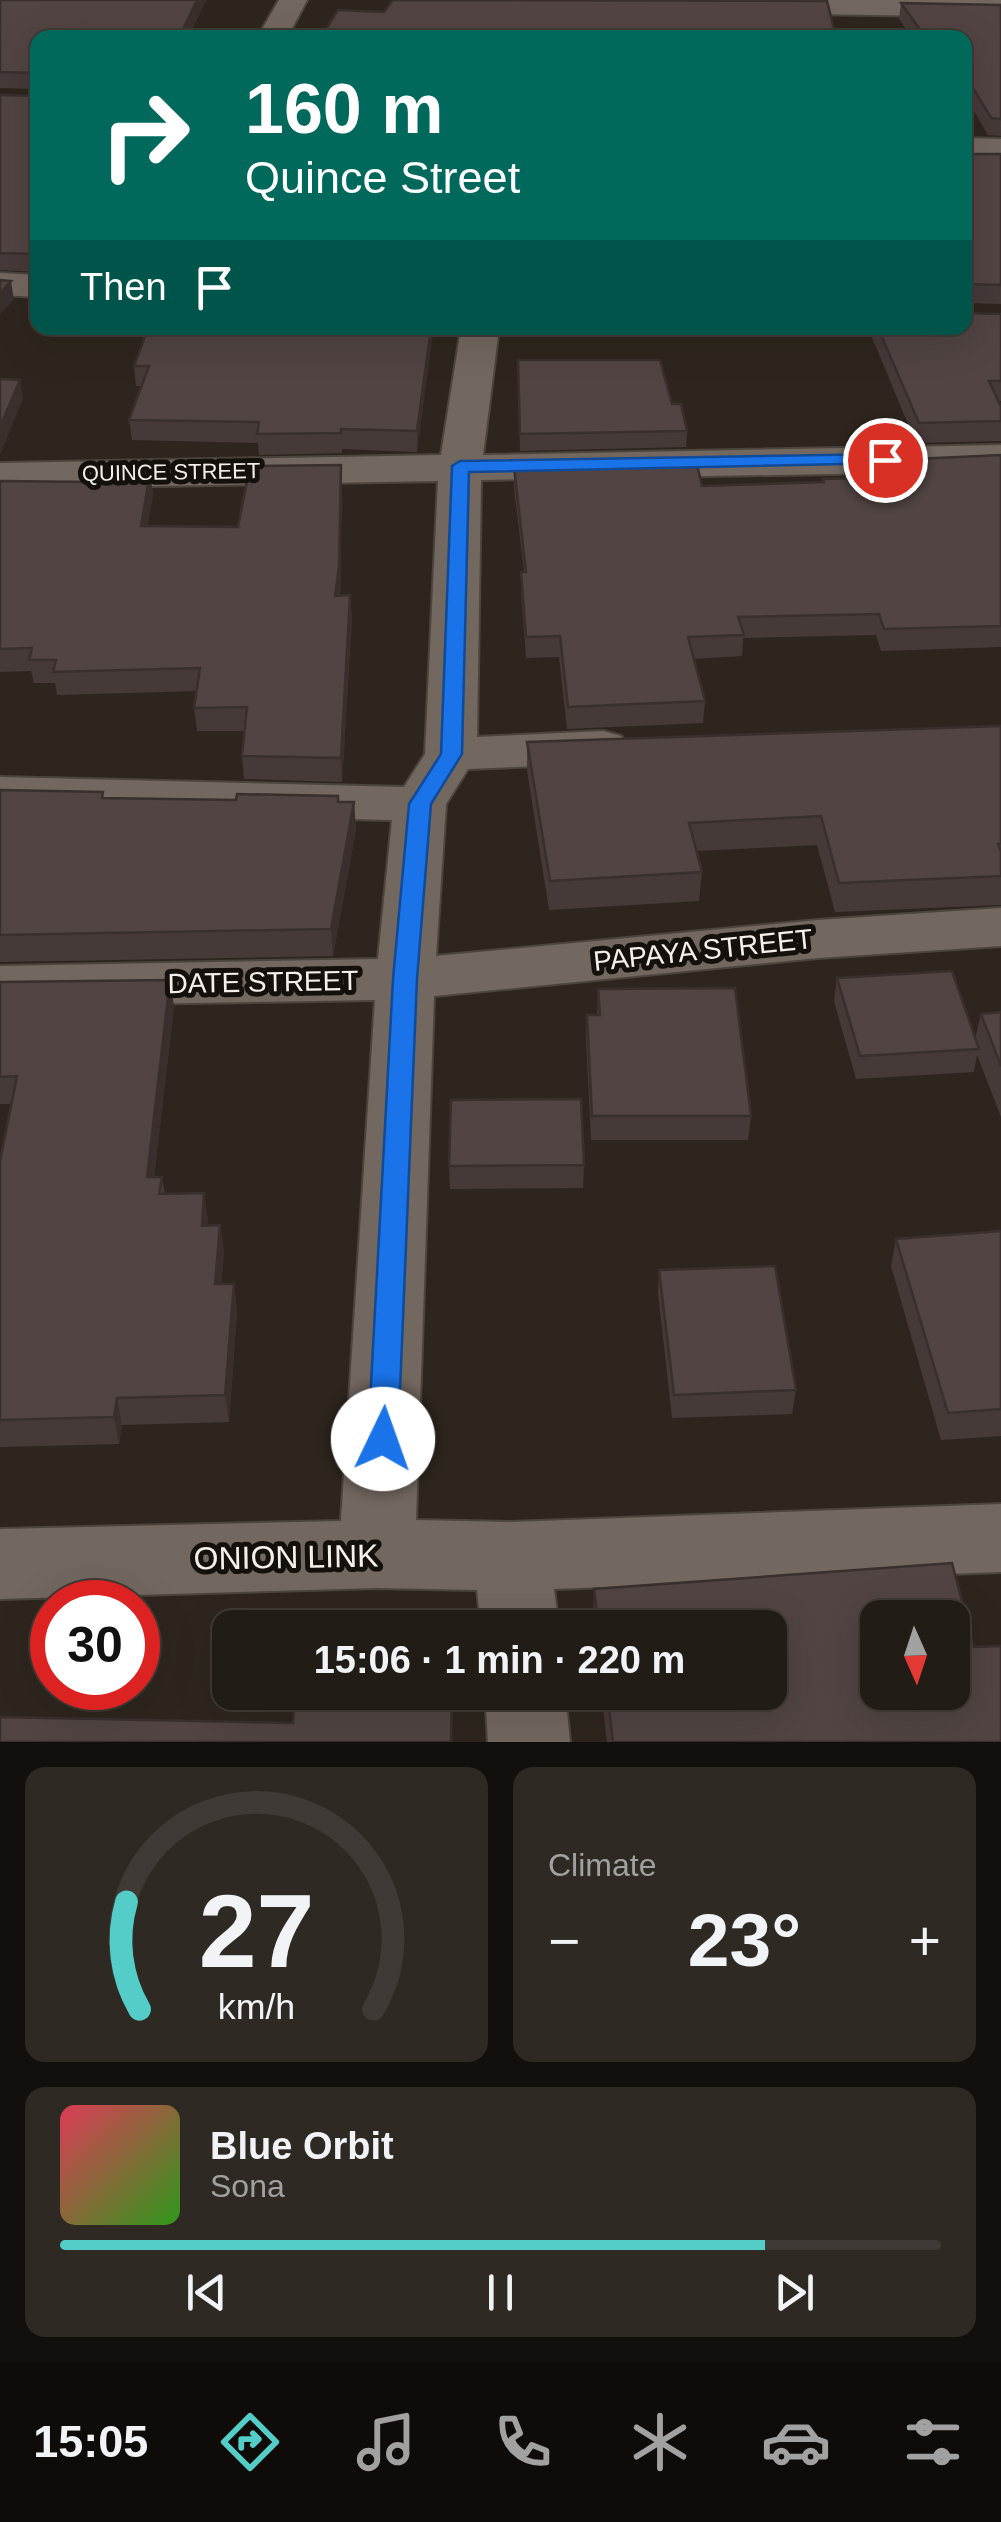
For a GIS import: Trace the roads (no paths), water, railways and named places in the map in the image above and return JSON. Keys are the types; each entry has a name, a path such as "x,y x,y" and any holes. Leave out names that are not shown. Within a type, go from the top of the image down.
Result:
{"street":[{"path":"276,30 292,0"},
{"path":"735,4 1001,8"},
{"path":"972,148 1001,150"},
{"path":"0,284 30,286"},
{"path":"377,1554 405,979 420,804 451,754 460,466 479,335"},
{"name":"QUINCE STREET","path":"0,476 1001,458"},
{"path":"451,754 648,745"},
{"path":"0,794 420,804"},
{"name":"PAPAYA STREET","path":"405,979 818,939 1001,927"},
{"name":"DATE STREET","path":"0,986 405,979"},
{"name":"ONION LINK","path":"0,1564 377,1554 516,1592 1001,1538"},
{"path":"526,1710 529,1742"}]}
